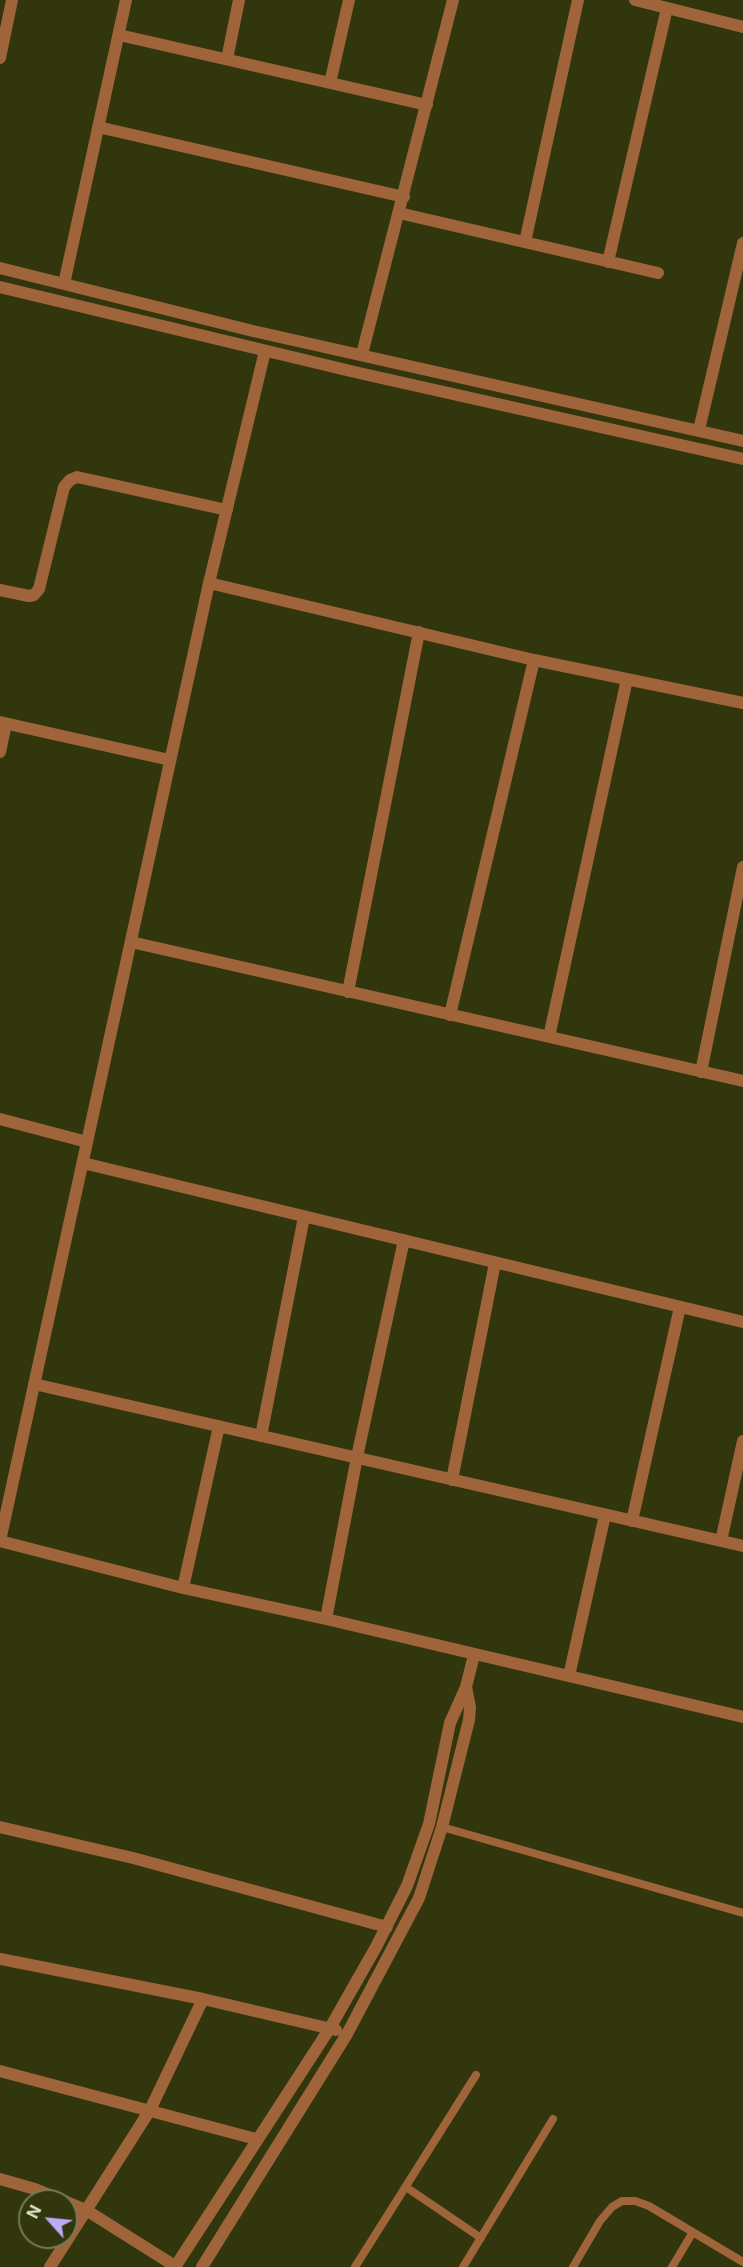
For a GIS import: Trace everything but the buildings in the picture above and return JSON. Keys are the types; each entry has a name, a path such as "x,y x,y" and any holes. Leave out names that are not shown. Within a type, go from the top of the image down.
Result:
{"street":[{"path":"0,58 12,0"},
{"path":"64,284 126,0"},
{"path":"227,59 239,0"},
{"path":"330,83 349,0"},
{"path":"362,354 453,0"},
{"path":"525,242 579,0"},
{"path":"635,0 743,27"},
{"path":"608,262 667,8"},
{"path":"118,34 427,105"},
{"path":"98,128 404,197"},
{"path":"399,213 658,273"},
{"path":"699,430 743,243"},
{"path":"0,268 253,331 743,441"},
{"path":"0,287 265,351 743,459"},
{"path":"265,351 209,583 0,1541 183,1588 326,1619 743,1717"},
{"path":"0,590 29,596 34,595 39,589 64,487 70,480 78,477 227,510"},
{"path":"209,583 534,660 743,704"},
{"path":"348,992 419,632"},
{"path":"450,1015 534,660"},
{"path":"549,1037 627,679"},
{"path":"0,752 3,723 170,760"},
{"path":"702,1072 743,867"},
{"path":"131,942 743,1081"},
{"path":"0,1119 87,1142"},
{"path":"83,1163 743,1322"},
{"path":"261,1436 304,1216"},
{"path":"326,1619 357,1457 404,1240"},
{"path":"452,1480 495,1263"},
{"path":"632,1521 680,1307"},
{"path":"34,1384 743,1546"},
{"path":"183,1588 219,1426"},
{"path":"721,1541 743,1441"},
{"path":"570,1676 605,1515"},
{"path":"0,2179 35,2189 86,2210 175,2267 330,2028 387,1927 407,1886 429,1824 450,1723 466,1687 474,1655"},
{"path":"202,2267 347,2034 419,1898 442,1827 469,1720 470,1707 466,1687"},
{"path":"0,1827 133,1858 387,1927"},
{"path":"0,1959 204,1999 347,2034"},
{"path":"50,2267 150,2110 204,1999"},
{"path":"0,2071 256,2139"}],"lane":[{"path":"442,1827 743,1912"},
{"path":"355,2267 476,2074"},
{"path":"464,2267 553,2120"},
{"path":"406,2187 481,2238"},
{"path":"573,2267 600,2221 612,2207 622,2201 635,2201 649,2206 743,2262"},
{"path":"672,2267 693,2232"}]}
